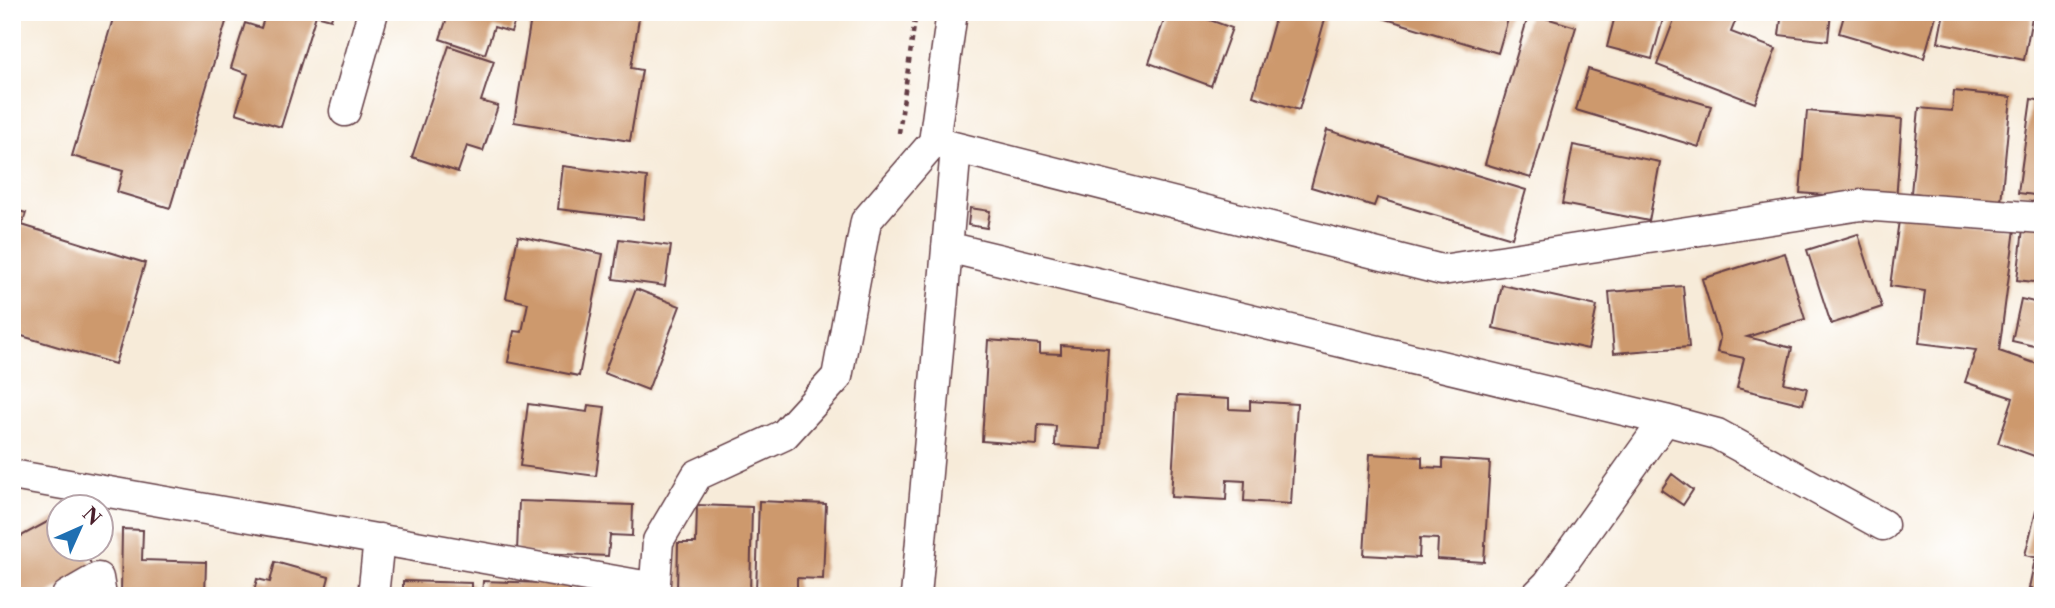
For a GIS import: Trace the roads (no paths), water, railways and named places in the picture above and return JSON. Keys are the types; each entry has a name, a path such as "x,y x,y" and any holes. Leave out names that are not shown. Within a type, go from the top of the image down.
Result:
{"street":[{"path":"345,111 373,12"},
{"path":"916,596 947,247 945,145 952,12"},
{"path":"945,145 1442,270 1861,205 2043,218"},
{"path":"12,475 379,539 654,592 658,541 697,475 784,435 837,377 866,221 945,145"},
{"path":"947,247 1717,434 1883,525"},
{"path":"1536,596 1548,584 1665,420"},
{"path":"373,596 379,539"},
{"path":"67,596 97,578 101,596"}]}
